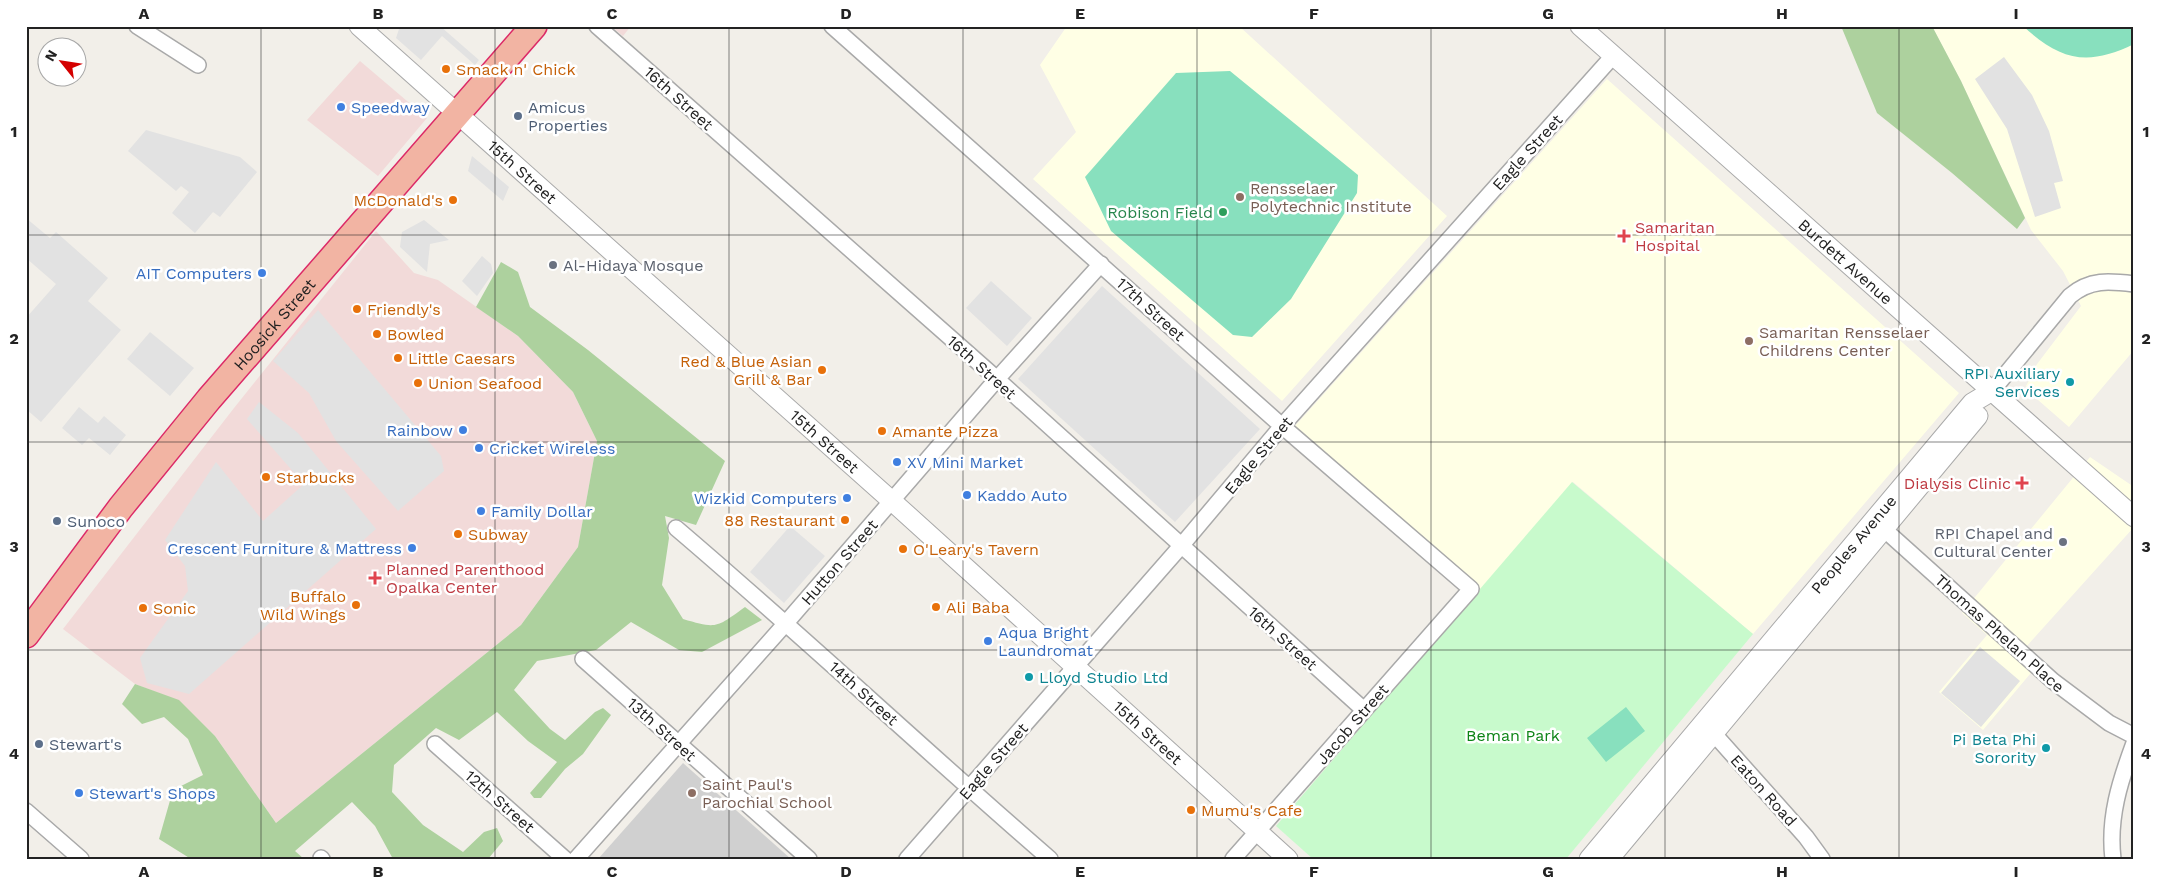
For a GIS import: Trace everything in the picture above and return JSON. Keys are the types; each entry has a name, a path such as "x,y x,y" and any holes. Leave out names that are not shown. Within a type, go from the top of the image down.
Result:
{"highway":[{"name":"Hoosick Street","path":"27,633 145,476 254,347 534,26"}],"street":[{"name":"15th Street","path":"360,26 893,502 1288,859"},
{"name":"16th Street","path":"597,26 997,379 1364,710"},
{"name":"17th Street","path":"832,26 1282,426 1471,589"},
{"name":"Burdett Avenue","path":"1580,26 2134,517"},
{"path":"146,29 198,65"},
{"name":"Eagle Street","path":"907,859 1181,546 1282,426 1613,56"},
{"name":"Hutton Street","path":"576,859 893,502 997,379 1100,264"},
{"name":"Peoples Avenue","path":"1608,859 1709,728 1782,638 1878,524 1982,412 1992,391 2070,296 2079,288 2103,281 2134,284"},
{"name":"Thomas Phelan Place","path":"1878,524 2053,681 2103,719 2134,736"},
{"name":"14th Street","path":"676,528 786,622 1050,859"},
{"name":"Jacob Street","path":"1233,859 1471,589"},
{"name":"13th Street","path":"583,659 809,859"},
{"name":"Peoples Avenue","path":"1589,859 1709,728"},
{"name":"Eaton Road","path":"1709,728 1806,837 1822,859"},
{"path":"2113,859 2111,846 2112,815 2117,790 2134,743"},
{"name":"12th Street","path":"435,744 565,859"},
{"path":"26,811 81,859"}],"shaded area":[{"path":"400,26 440,26 479,60 475,65 442,36 421,60 396,38"},
{"path":"611,26 631,26 623,36"},
{"name":"Rensselaer Polytechnic Institute","path":"1067,26 1239,26 1447,216 1282,401 1033,179 1076,132 1040,65"},
{"path":"1932,26 2134,26 2134,350 2069,427 2030,393 2026,386 2032,375 2031,372 2081,306 2063,271 2031,230 1961,81"},
{"path":"2004,57 2032,95 2049,131 2063,181 2054,183 2061,208 2035,217 2007,129 1975,79"},
{"path":"360,61 427,118 378,176 307,120"},
{"name":"Samaritan Hospital","path":"1607,79 1959,393 1753,634 1573,482 1474,598 1286,436"},
{"path":"146,130 240,157 257,172 220,217 213,212 195,233 172,213 189,192 181,186 176,191 128,151"},
{"path":"472,156 509,187 503,201 468,171"},
{"path":"26,218 50,238 56,232 108,278 88,301 121,330 41,422 26,409 26,318 56,284 26,258"},
{"path":"424,220 449,240 430,244 427,272 400,247 402,232"},
{"path":"376,231 414,273 438,280 518,336 573,392 597,441 578,547 521,625 276,823 215,736 179,701 135,684 63,629 234,408"},
{"path":"482,256 491,264 493,273 477,296 462,281"},
{"path":"991,281 1032,318 1007,346 966,308"},
{"path":"1102,286 1260,429 1175,522 1018,379"},
{"path":"318,310 441,456 444,471 398,511 336,441 309,393 273,361"},
{"path":"150,332 194,368 170,396 127,359"},
{"path":"259,402 298,433 376,529 189,694 147,683 140,658 188,591 185,566 165,540 216,462 263,521 304,484 247,419"},
{"path":"79,407 98,423 104,416 126,435 110,455 89,438 82,445 62,428"},
{"path":"2090,457 2134,487 2134,527 2026,647 2041,661 1983,730 1939,692 1987,635 1962,613"},
{"path":"790,526 825,556 784,603 750,572"},
{"path":"1980,647 2020,681 1981,727 1941,693"},
{"path":"683,763 791,859 598,859"}],"green space":[{"path":"1841,26 1932,26 1961,81 2025,218 2017,229 1952,173 1877,113"},
{"path":"2023,26 2134,26 2134,44 2102,56 2075,56 2062,53 2049,46"},
{"name":"Robison Field","path":"1230,71 1358,175 1357,193 1291,299 1252,337 1233,335 1111,231 1085,177 1176,73"},
{"path":"501,262 518,272 530,307 588,350 725,461 696,525 665,516 669,538 662,585 683,619 716,625 745,607 762,620 702,652 679,650 631,622 596,650 537,661 514,690 550,729 565,740 595,712 603,708 611,715 583,754 565,769 541,798 534,798 530,793 557,762 528,741 497,712 459,740 436,728 394,765 392,792 423,825 463,852 484,832 497,828 503,841 488,859 393,859 375,826 352,802 295,851 304,859 191,859 159,839 173,790 203,775 188,739 164,717 142,724 122,704 135,684 179,700 215,736 276,823 521,625 578,547 597,441 573,392 518,336 476,307"},
{"name":"Beman Park","path":"1572,482 1753,634 1566,859 1313,859 1276,826"},
{"path":"1626,707 1645,731 1606,762 1587,738"}],"place":[{"name":"Smack n' Chick","path":"446,69"},
{"name":"Speedway","path":"341,107"},
{"name":"Amicus Properties","path":"518,116"},
{"name":"Rensselaer Polytechnic Institute","path":"1240,197"},
{"name":"McDonald's","path":"453,200"},
{"name":"Robison Field","path":"1223,212"},
{"name":"Samaritan Hospital","path":"1624,236"},
{"name":"Al-Hidaya Mosque","path":"553,265"},
{"name":"AIT Computers","path":"262,273"},
{"name":"Friendly's","path":"357,309"},
{"name":"Bowled","path":"377,334"},
{"name":"Samaritan Rensselaer Childrens Center","path":"1749,341"},
{"name":"Little Caesars","path":"398,358"},
{"name":"Red & Blue Asian Grill & Bar","path":"822,370"},
{"name":"RPI Auxiliary Services","path":"2070,382"},
{"name":"Union Seafood","path":"418,383"},
{"name":"Rainbow","path":"463,430"},
{"name":"Amante Pizza","path":"882,431"},
{"name":"Cricket Wireless","path":"479,448"},
{"name":"XV Mini Market","path":"897,462"},
{"name":"Starbucks","path":"266,477"},
{"name":"Dialysis Clinic","path":"2022,483"},
{"name":"Kaddo Auto","path":"967,495"},
{"name":"Wizkid Computers","path":"847,498"},
{"name":"Family Dollar","path":"481,511"},
{"name":"88 Restaurant","path":"845,520"},
{"name":"Sunoco","path":"57,521"},
{"name":"Subway","path":"458,534"},
{"name":"RPI Chapel and Cultural Center","path":"2063,542"},
{"name":"Crescent Furniture & Mattress","path":"412,548"},
{"name":"O'Leary's Tavern","path":"903,549"},
{"name":"Planned Parenthood Opalka Center","path":"375,578"},
{"name":"Buffalo Wild Wings","path":"356,605"},
{"name":"Ali Baba","path":"936,607"},
{"name":"Sonic","path":"143,608"},
{"name":"Aqua Bright Laundromat","path":"988,641"},
{"name":"Lloyd Studio Ltd","path":"1029,677"},
{"name":"Stewart's","path":"39,744"},
{"name":"Pi Beta Phi Sorority","path":"2046,748"},
{"name":"Stewart's Shops","path":"79,793"},
{"name":"Saint Paul's Parochial School","path":"692,793"},
{"name":"Mumu's Cafe","path":"1191,810"}]}
